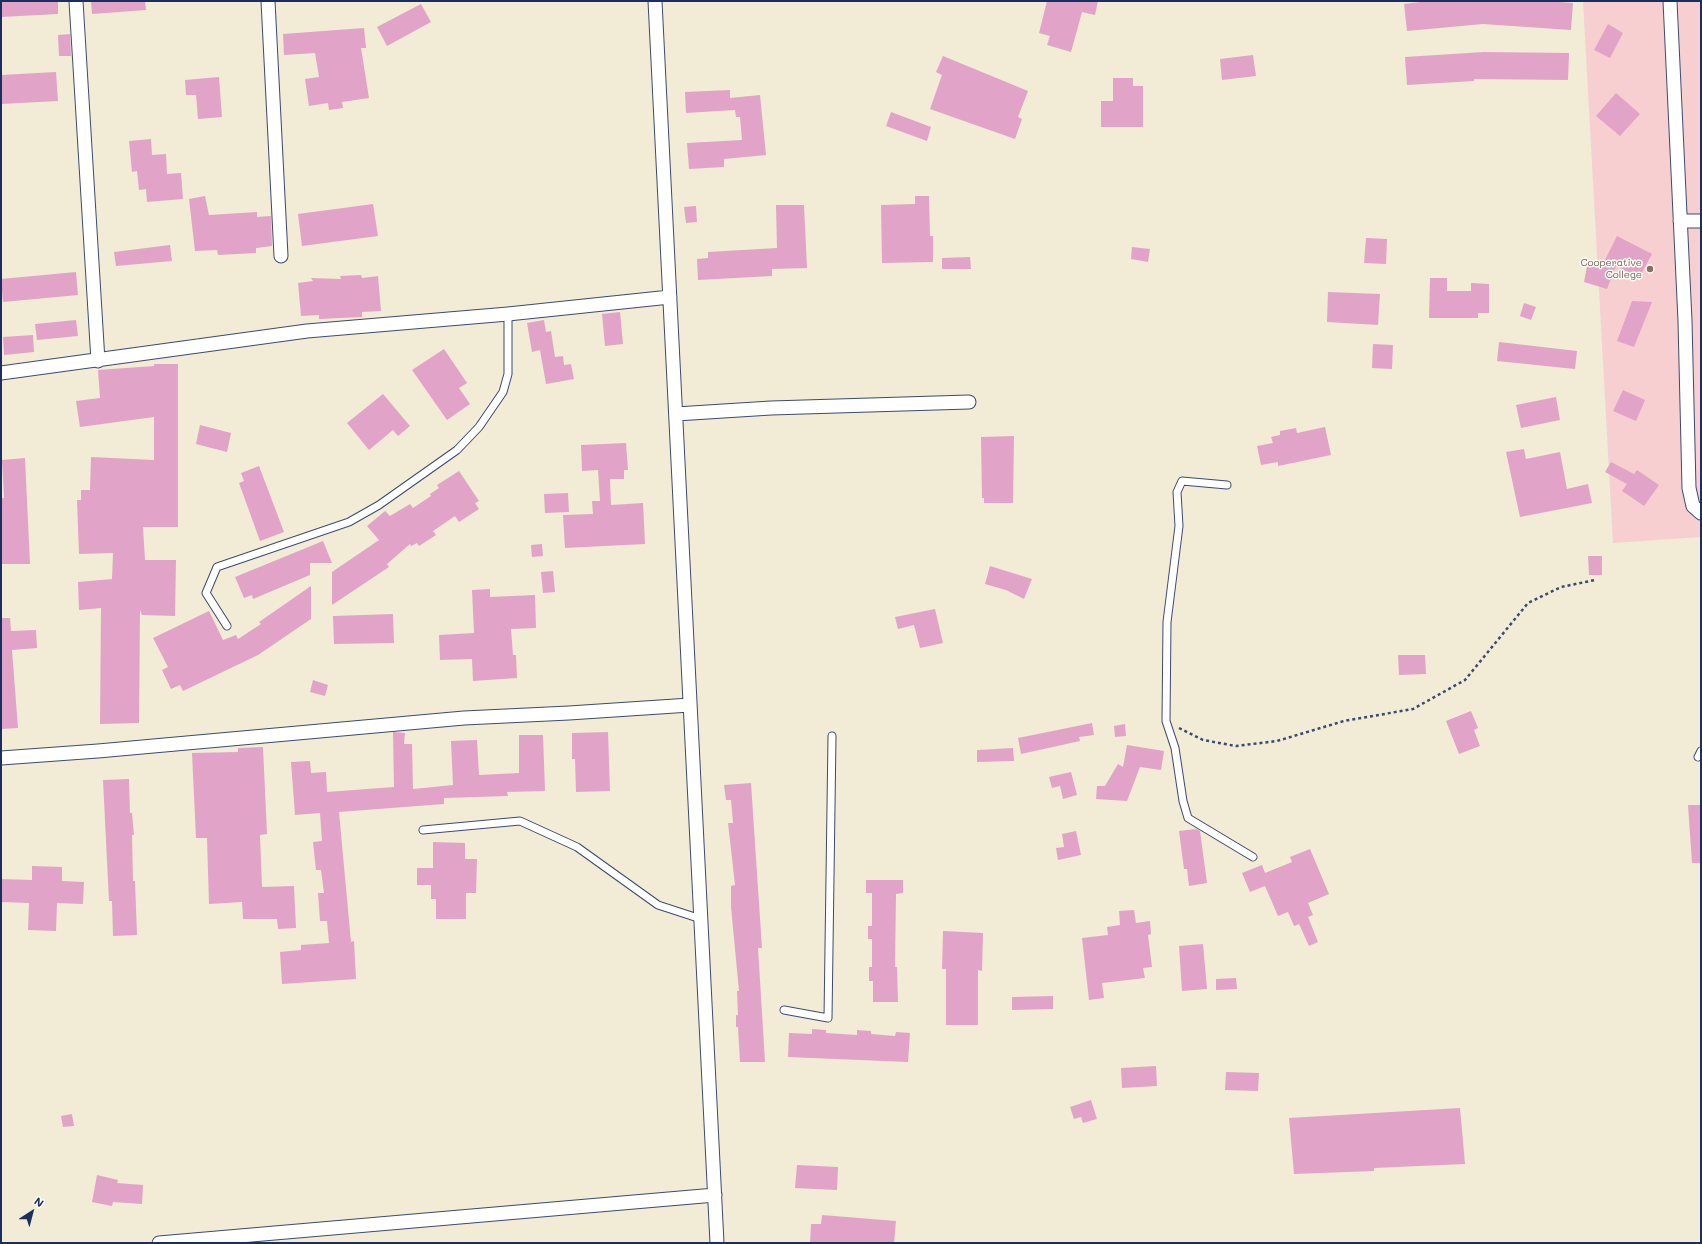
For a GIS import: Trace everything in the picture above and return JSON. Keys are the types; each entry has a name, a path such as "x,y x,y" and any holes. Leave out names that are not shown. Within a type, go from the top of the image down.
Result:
{"street":[{"path":"76,1 98,361"},
{"path":"268,1 281,256"},
{"path":"655,1 717,1243"},
{"path":"1670,1 1685,321 1689,488 1693,506 1701,513"},
{"path":"1680,221 1701,220"},
{"path":"1,373 98,361 306,331 508,314 670,297"},
{"path":"676,414 771,408 969,402"},
{"path":"1,758 98,752 464,718 569,714 690,705"},
{"path":"159,1243 715,1195"}],"lane":[{"path":"227,626 206,593 217,567 349,522 378,505 457,450 480,427 503,392 508,374 508,314"},
{"path":"1227,485 1182,480 1177,492 1179,526 1167,622 1166,721 1174,748 1183,801 1188,818 1253,857"},
{"path":"784,1010 828,1018 832,736"},
{"path":"423,830 520,821 576,847 658,904 701,919"}],"path":[{"path":"1166,721 1203,740 1236,746 1277,741 1344,722 1413,709 1465,680 1528,603 1561,587 1595,580"}],"shaded area":[{"name":"Cooperative College","path":"1583,1 1701,1 1701,537 1613,543"}],"building":[{"path":"1,1 58,1 58,14 1,17"},
{"path":"91,1 145,1 146,10 92,14"},
{"path":"1047,1 1098,1 1095,15 1082,12 1071,52 1047,45 1050,36 1039,33"},
{"path":"1429,1 1546,1 1573,3 1571,30 1483,24 1407,31 1404,4"},
{"path":"421,4 431,22 387,46 377,27"},
{"path":"1608,24 1623,33 1610,58 1594,50"},
{"path":"364,28 366,48 361,48 369,98 342,102 343,108 329,110 328,103 309,106 305,79 319,77 315,53 284,55 283,34"},
{"path":"70,34 71,56 59,56 58,35"},
{"path":"1484,52 1569,53 1568,80 1474,79 1474,81 1407,85 1405,57"},
{"path":"1253,55 1256,76 1222,80 1220,59"},
{"path":"943,56 1028,91 1018,117 1022,119 1015,139 930,109 942,75 936,72"},
{"path":"56,72 58,101 1,104 1,75"},
{"path":"219,77 222,117 198,119 196,95 186,95 185,80"},
{"path":"1113,78 1133,78 1133,86 1143,86 1143,127 1101,127 1101,101 1113,101"},
{"path":"730,90 730,98 760,95 766,155 724,159 724,167 689,169 687,143 742,140 740,117 736,117 735,110 686,113 685,92"},
{"path":"1616,93 1640,114 1620,136 1596,116"},
{"path":"891,112 931,127 927,141 886,126"},
{"path":"151,139 152,155 166,154 167,174 181,173 183,199 147,202 146,189 139,190 137,171 132,172 129,141"},
{"path":"205,196 209,215 257,212 257,217 271,216 272,246 256,248 256,253 218,255 217,250 195,251 189,199"},
{"path":"915,196 929,196 930,236 933,236 933,262 882,263 881,205 915,204"},
{"path":"373,204 378,236 302,246 298,214"},
{"path":"776,205 804,205 807,268 772,269 772,276 698,280 697,259 708,258 708,252 777,248"},
{"path":"696,206 697,222 686,223 684,207"},
{"path":"1617,236 1652,254 1639,278 1616,266 1607,289 1584,282 1587,266 1601,268"},
{"path":"1366,238 1387,239 1386,264 1364,263"},
{"path":"170,245 172,261 116,266 114,252"},
{"path":"1132,247 1150,249 1148,262 1131,259"},
{"path":"970,257 971,269 942,269 942,258"},
{"path":"76,272 78,295 3,302 1,279"},
{"path":"361,275 362,278 378,276 381,311 362,312 362,317 319,319 319,315 301,316 298,283 313,281 311,278 341,279 340,276"},
{"path":"1430,278 1447,278 1447,291 1471,291 1471,283 1489,284 1489,313 1478,313 1478,318 1429,318"},
{"path":"1328,292 1380,294 1378,325 1327,322"},
{"path":"1632,301 1652,302 1634,347 1617,341"},
{"path":"1524,303 1536,307 1531,320 1520,316"},
{"path":"620,312 623,344 605,346 602,314"},
{"path":"76,320 78,336 37,340 35,324"},
{"path":"544,320 546,332 551,331 555,357 563,356 564,365 571,364 574,379 546,384 540,350 532,352 527,323"},
{"path":"33,335 34,352 4,355 3,337"},
{"path":"1499,342 1577,351 1575,369 1497,361"},
{"path":"1373,344 1393,345 1392,369 1372,368"},
{"path":"444,349 467,383 459,388 470,404 447,420 412,370"},
{"path":"154,364 178,364 178,527 143,527 145,560 176,560 175,616 142,615 140,610 139,723 100,724 101,608 79,610 78,582 112,579 113,553 79,554 77,500 81,500 81,490 90,490 91,457 154,460 154,417 80,427 76,401 100,398 98,370 154,366"},
{"path":"1623,390 1645,400 1636,421 1613,411"},
{"path":"383,394 410,426 398,436 393,430 369,450 347,423"},
{"path":"1556,397 1560,420 1521,428 1516,405"},
{"path":"200,425 231,433 227,452 196,444"},
{"path":"1325,427 1331,455 1278,466 1278,462 1261,465 1257,446 1273,443 1271,437 1280,435 1280,431 1296,428 1297,433"},
{"path":"1014,436 1013,503 984,503 984,498 982,498 981,437"},
{"path":"626,443 628,470 624,470 624,479 610,479 611,505 643,503 645,544 565,548 563,515 593,514 592,501 600,501 598,470 582,471 581,445"},
{"path":"1524,449 1526,459 1560,452 1567,489 1588,484 1592,503 1520,517 1506,452"},
{"path":"25,458 30,564 1,564 1,498 4,498 2,460"},
{"path":"1611,462 1634,474 1637,470 1659,485 1644,506 1622,491 1627,484 1605,472"},
{"path":"259,466 284,532 260,541 239,483 244,481 241,473"},
{"path":"459,471 479,501 475,503 479,509 459,522 455,516 433,531 436,535 419,546 417,543 411,546 410,544 387,564 389,567 332,605 332,572 379,540 367,526 385,511 390,516 410,504 413,508 431,496 430,494 439,488 437,485"},
{"path":"568,493 569,512 545,513 544,494"},
{"path":"323,541 332,563 310,563 310,575 253,599 252,595 244,598 235,577"},
{"path":"542,544 543,556 532,557 531,545"},
{"path":"1588,556 1602,556 1602,575 1589,575"},
{"path":"990,566 1032,579 1024,599 1006,590 985,584"},
{"path":"553,571 555,592 543,593 541,572"},
{"path":"311,586 311,619 258,655 183,691 180,685 171,689 162,670 168,667 153,638 209,611 223,640 236,635 238,639 261,624 259,622"},
{"path":"490,589 490,597 535,595 536,628 511,629 513,655 516,655 517,678 473,681 472,659 440,660 439,635 474,633 472,590"},
{"path":"935,609 943,643 920,648 914,625 898,629 895,617"},
{"path":"393,614 394,643 334,644 333,616"},
{"path":"1,618 10,618 11,631 36,630 37,648 12,650 18,728 1,729"},
{"path":"1398,655 1425,655 1426,674 1399,675"},
{"path":"313,680 328,685 325,696 310,692"},
{"path":"1471,711 1478,728 1474,730 1480,746 1459,754 1446,721"},
{"path":"1092,723 1094,735 1079,737 1080,741 1021,754 1018,738"},
{"path":"1125,724 1126,736 1115,737 1114,726"},
{"path":"393,732 405,733 404,744 412,744 413,789 453,785 451,741 477,740 479,775 519,773 519,735 543,735 545,791 507,792 508,796 444,798 444,804 339,812 351,942 354,941 356,979 282,984 280,952 301,950 301,945 329,943 327,921 320,921 318,893 324,893 321,870 316,870 313,842 322,841 320,813 295,815 291,762 310,761 311,773 326,772 327,792 394,787"},
{"path":"608,732 610,791 576,792 575,759 572,759 572,733"},
{"path":"1127,745 1164,751 1161,770 1140,767 1127,801 1096,799 1097,786 1105,786 1118,764 1123,767"},
{"path":"263,747 267,834 260,835 262,887 294,886 296,928 278,929 277,919 243,919 242,902 209,904 207,838 196,838 192,753 238,752 238,748"},
{"path":"1013,748 1014,761 977,762 977,750"},
{"path":"1071,772 1077,795 1063,799 1060,786 1052,788 1049,777"},
{"path":"129,779 130,813 132,813 134,835 132,835 133,881 135,881 137,935 113,936 112,901 109,901 103,780"},
{"path":"751,783 762,948 758,948 765,1062 740,1062 738,1027 736,1027 736,1015 738,1015 737,991 739,991 731,907 731,886 735,885 728,823 733,823 731,800 726,800 724,785"},
{"path":"1688,805 1701,805 1701,863 1692,863"},
{"path":"1196,829 1200,831 1207,883 1189,886 1187,869 1184,869 1179,831"},
{"path":"1076,831 1081,855 1058,860 1056,848 1064,847 1062,834"},
{"path":"433,842 465,843 465,859 477,859 476,893 466,893 466,919 436,919 436,899 431,899 431,885 417,885 417,868 433,868"},
{"path":"1310,849 1329,894 1308,903 1313,915 1308,917 1318,942 1309,946 1299,924 1294,926 1288,912 1278,916 1265,886 1250,892 1242,873 1262,865 1265,873 1292,862 1290,857"},
{"path":"32,866 62,867 62,881 84,882 83,904 57,903 56,931 28,930 29,903 1,902 1,879 32,880"},
{"path":"866,880 903,880 903,893 896,894 895,967 897,967 898,1002 873,1002 873,981 869,981 869,967 872,967 872,939 868,939 868,926 872,926 872,893 866,893"},
{"path":"1134,910 1136,923 1150,921 1151,934 1148,935 1152,967 1143,968 1145,978 1102,983 1104,998 1089,1000 1082,938 1108,935 1107,927 1120,925 1119,911"},
{"path":"943,931 983,933 982,971 978,970 978,1025 946,1025 946,969 942,969"},
{"path":"1203,944 1207,989 1182,991 1179,946"},
{"path":"1236,978 1237,989 1216,990 1216,979"},
{"path":"1053,996 1053,1009 1012,1010 1012,997"},
{"path":"812,1029 826,1030 826,1033 857,1035 857,1030 871,1031 871,1034 895,1036 896,1032 910,1033 908,1062 788,1057 789,1033 812,1034"},
{"path":"1156,1066 1157,1086 1122,1088 1121,1068"},
{"path":"1226,1072 1259,1073 1258,1091 1225,1090"},
{"path":"1091,1100 1097,1119 1083,1123 1081,1117 1074,1119 1070,1107"},
{"path":"1460,1108 1465,1164 1374,1168 1374,1171 1294,1174 1289,1118"},
{"path":"72,1114 74,1126 63,1127 61,1116"},
{"path":"797,1165 838,1167 837,1190 795,1188"},
{"path":"97,1175 118,1180 117,1183 143,1185 142,1204 113,1202 112,1206 92,1202"},
{"path":"822,1215 896,1221 894,1243 810,1243 811,1224 821,1224"}],"place":[{"name":"Cooperative College","path":"1650,269"}]}
